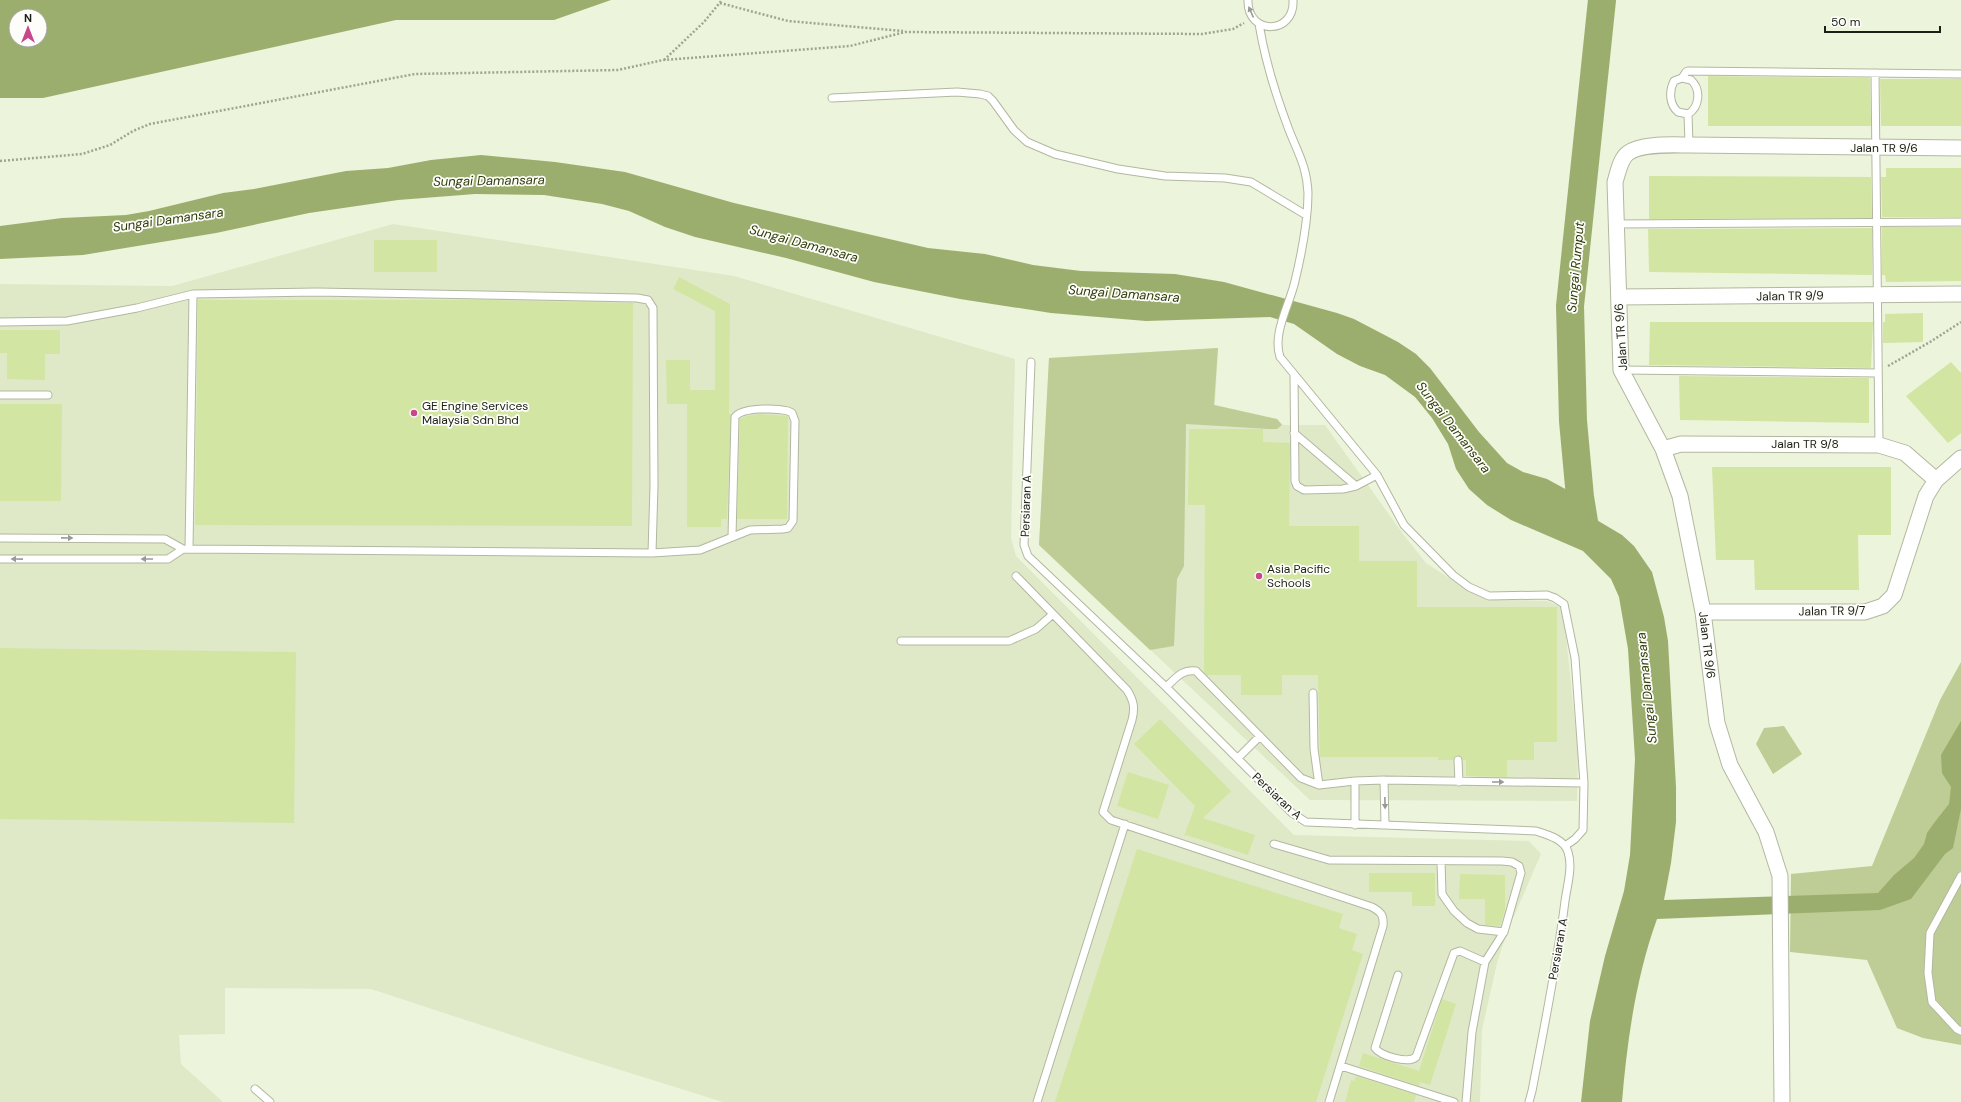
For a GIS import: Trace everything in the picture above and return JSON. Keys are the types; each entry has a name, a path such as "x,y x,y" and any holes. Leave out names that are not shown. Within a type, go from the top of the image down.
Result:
{"street":[{"name":"Jalan TR 9/6","path":"1782,1102 1780,876 1766,832 1730,765 1717,724 1703,612 1680,496 1663,449 1621,370 1615,182 1620,165 1628,153 1647,146 1689,144 1876,148 1961,148"},
{"name":"Jalan TR 9/9","path":"1619,297 1961,294"},
{"name":"Jalan TR 9/8","path":"1663,449 1681,444 1879,445 1904,453 1936,480"},
{"name":"Jalan TR 9/7","path":"1703,612 1865,612 1883,606 1894,594 1926,496 1936,480 1961,458"}],"lane":[{"path":"1248,0 1248,6 1253,18 1259,24 1270,27 1285,22 1294,9 1294,0"},
{"path":"1259,24 1263,49 1276,91 1289,130 1303,160 1308,193 1306,228 1295,281 1280,331 1278,349 1280,357 1377,476 1404,525 1453,575 1469,587 1489,596 1547,595 1556,598 1564,604 1568,612 1575,658 1584,783 1583,830 1575,839 1565,846"},
{"path":"1682,78 1688,71 1961,74"},
{"path":"1875,73 1879,445"},
{"path":"1682,78 1691,80 1697,89 1696,105 1693,111 1688,114 1678,112 1672,102 1671,87 1674,81 1682,78"},
{"path":"832,98 957,92 980,94 988,96 993,101 1014,130 1027,142 1055,154 1118,169 1165,176 1225,178 1251,182 1306,215"},
{"path":"1688,114 1689,144"},
{"path":"1617,224 1961,222"},
{"path":"0,322 66,321 137,308 193,294 317,292 637,298 648,300 653,308 654,486 652,553"},
{"path":"186,549 193,294"},
{"name":"Persiaran A","path":"1031,362 1024,544 1028,556 1166,687 1292,813 1306,822 1536,831 1554,837 1565,846 1568,852 1570,868 1560,946 1532,1091 1528,1102"},
{"path":"1621,370 1878,373"},
{"path":"1294,375 1295,481 1297,486 1304,490 1343,489 1356,486 1377,476"},
{"path":"0,395 48,395"},
{"path":"0,538 165,539 186,549 370,552 652,553 700,550 750,530 788,528 793,521 795,421 792,413 788,410 746,410 738,413 735,417 732,537"},
{"path":"1294,433 1356,486"},
{"path":"0,559 168,559 186,549"},
{"path":"1016,576 1127,690 1133,699 1135,708 1132,720 1103,812 1110,820 1263,869 1379,911 1384,917 1383,926 1329,1102"},
{"path":"901,641 1010,641 1036,629 1053,614"},
{"path":"1166,687 1181,672 1189,670 1196,671 1301,778 1319,785 1384,780 1584,783"},
{"path":"1313,693 1314,749 1319,785"},
{"path":"1238,758 1260,736"},
{"path":"1458,760 1459,782"},
{"path":"1384,780 1385,826"},
{"path":"1355,825 1356,781"},
{"path":"1037,1102 1125,824"},
{"path":"1274,844 1329,860 1502,861 1512,862 1519,866 1521,873 1504,932 1485,962 1472,1032 1466,1102"},
{"path":"1441,860 1442,894 1454,911 1467,923 1478,928 1504,932"},
{"path":"1961,876 1930,933 1928,974 1932,1002 1957,1029 1961,1031"},
{"path":"1398,975 1375,1048 1380,1052 1407,1061 1412,1061 1416,1058 1454,953 1460,951 1485,962"},
{"path":"1341,1066 1454,1102"},
{"path":"254,1089 270,1102"}],"path":[{"path":"663,60 704,22 721,2 788,21 905,32 1202,34 1234,29 1253,18"},
{"path":"0,161 82,154 110,145 133,130 150,124 415,74 618,70 663,60 850,46 905,32"},
{"path":"1878,373 1900,358 1930,342 1961,322"}],"shaded area":[{"path":"393,224 734,276 1015,359 1011,538 1016,556 1294,835 1529,841 1541,854 1507,932 1497,963 1482,1030 1480,1102 723,1102 566,1053 371,989 225,988 225,1034 179,1035 181,1064 223,1102 0,1102 0,284 172,286"},
{"name":"Asia Pacific Schools","path":"1218,348 1215,405 1277,419 1283,425 1325,425 1403,534 1426,563 1466,589 1487,599 1547,601 1563,607 1578,751 1577,801 1310,800 1039,545 1049,358"},
{"path":"1218,348 1214,405 1277,419 1282,425 1277,429 1269,429 1186,424 1184,566 1177,579 1174,646 1150,650 1039,545 1049,358"},
{"path":"1961,662 1961,1045 1923,1038 1897,1028 1867,960 1790,952 1791,874 1872,866 1940,700"},
{"path":"1784,726 1802,754 1773,774 1756,744 1764,728"}],"water":[{"path":"0,0 611,0 554,20 396,20 43,98 0,98"},
{"name":"Sungai Damansara","path":"481,155 555,162 625,172 734,203 928,248 985,254 1033,265 1081,271 1175,274 1224,282 1354,319 1398,342 1416,354 1430,368 1479,432 1507,463 1523,472 1547,479 1580,497 1595,519 1622,535 1634,546 1652,572 1664,617 1668,641 1676,787 1676,822 1671,863 1664,900 1878,893 1894,875 1914,858 1924,844 1927,833 1949,804 1951,787 1942,773 1941,755 1961,721 1961,809 1953,848 1945,854 1911,899 1880,910 1657,919 1643,963 1638,986 1630,1033 1622,1102 1581,1102 1590,1021 1605,956 1624,891 1630,855 1635,759 1628,649 1619,597 1611,579 1583,551 1511,520 1487,505 1469,489 1456,469 1448,444 1432,418 1415,397 1385,375 1360,366 1337,354 1294,324 1270,317 1146,321 1051,313 960,299 874,282 786,258 695,237 665,227 629,211 602,204 544,195 475,194 398,200 309,213 216,233 83,255 0,259 0,226 62,218 126,215 223,193 254,189 346,171 388,168 431,160"}],"building":[{"path":"1708,76 1868,78 1870,79 1871,126 1708,126"},
{"path":"1880,79 1961,79 1961,126 1881,126"},
{"path":"1886,168 1961,168 1961,217 1882,217 1881,177 1886,177"},
{"path":"1649,176 1871,177 1872,218 1649,219"},
{"path":"1882,227 1961,227 1961,281 1886,282 1885,275 1882,275"},
{"path":"1872,228 1872,275 1649,272 1648,229"},
{"path":"374,240 437,240 437,272 374,272"},
{"path":"679,277 730,304 729,414 731,414 727,519 721,519 721,527 687,527 687,404 667,404 666,360 690,360 690,390 715,390 715,311 673,289"},
{"name":"GE Engine Services Malaysia Sdn Bhd","path":"198,300 486,300 633,303 632,526 195,525"},
{"path":"1923,313 1923,342 1883,343 1883,322 1885,322 1885,314"},
{"path":"1650,322 1873,322 1871,368 1649,365"},
{"path":"0,330 60,330 60,354 45,354 45,380 7,379 7,353 0,353"},
{"path":"1951,362 1961,373 1961,433 1948,443 1906,396"},
{"path":"1679,376 1869,378 1869,423 1680,420"},
{"path":"0,404 62,404 61,501 0,501"},
{"path":"760,414 788,416 787,519 737,519 740,419 746,416"},
{"path":"1189,429 1263,429 1263,442 1290,443 1289,526 1359,526 1359,561 1417,561 1417,607 1557,607 1557,742 1534,742 1534,760 1507,760 1507,777 1466,776 1466,760 1463,760 1458,755 1455,756 1453,760 1438,760 1438,757 1320,757 1318,675 1282,675 1282,695 1241,695 1241,675 1207,675 1204,672 1205,505 1188,505"},
{"path":"1712,467 1891,467 1891,535 1858,535 1859,590 1755,590 1754,560 1716,560"},
{"path":"0,648 296,652 294,823 0,819"},
{"path":"1160,719 1231,791 1203,818 1255,835 1248,855 1186,835 1184,836 1195,806 1134,744"},
{"path":"1128,772 1169,785 1158,819 1117,806"},
{"path":"1137,849 1343,914 1339,928 1357,934 1352,950 1363,954 1316,1102 1055,1102"},
{"path":"1369,873 1435,873 1435,906 1412,906 1412,892 1369,892"},
{"path":"1460,874 1505,875 1505,910 1500,926 1485,925 1485,899 1459,899"},
{"path":"1442,999 1456,1004 1430,1085 1420,1082 1419,1086 1359,1066 1363,1053 1419,1071"},
{"path":"1356,1076 1416,1095 1414,1102 1345,1102 1351,1080 1354,1081"}],"waterway":[{"name":"Sungai Rumput","path":"1586,534 1580,497 1573,421 1570,306 1602,0"}],"place":[{"name":"GE Engine Services Malaysia Sdn Bhd","path":"414,413"},
{"name":"Asia Pacific Schools","path":"1259,576"}]}
